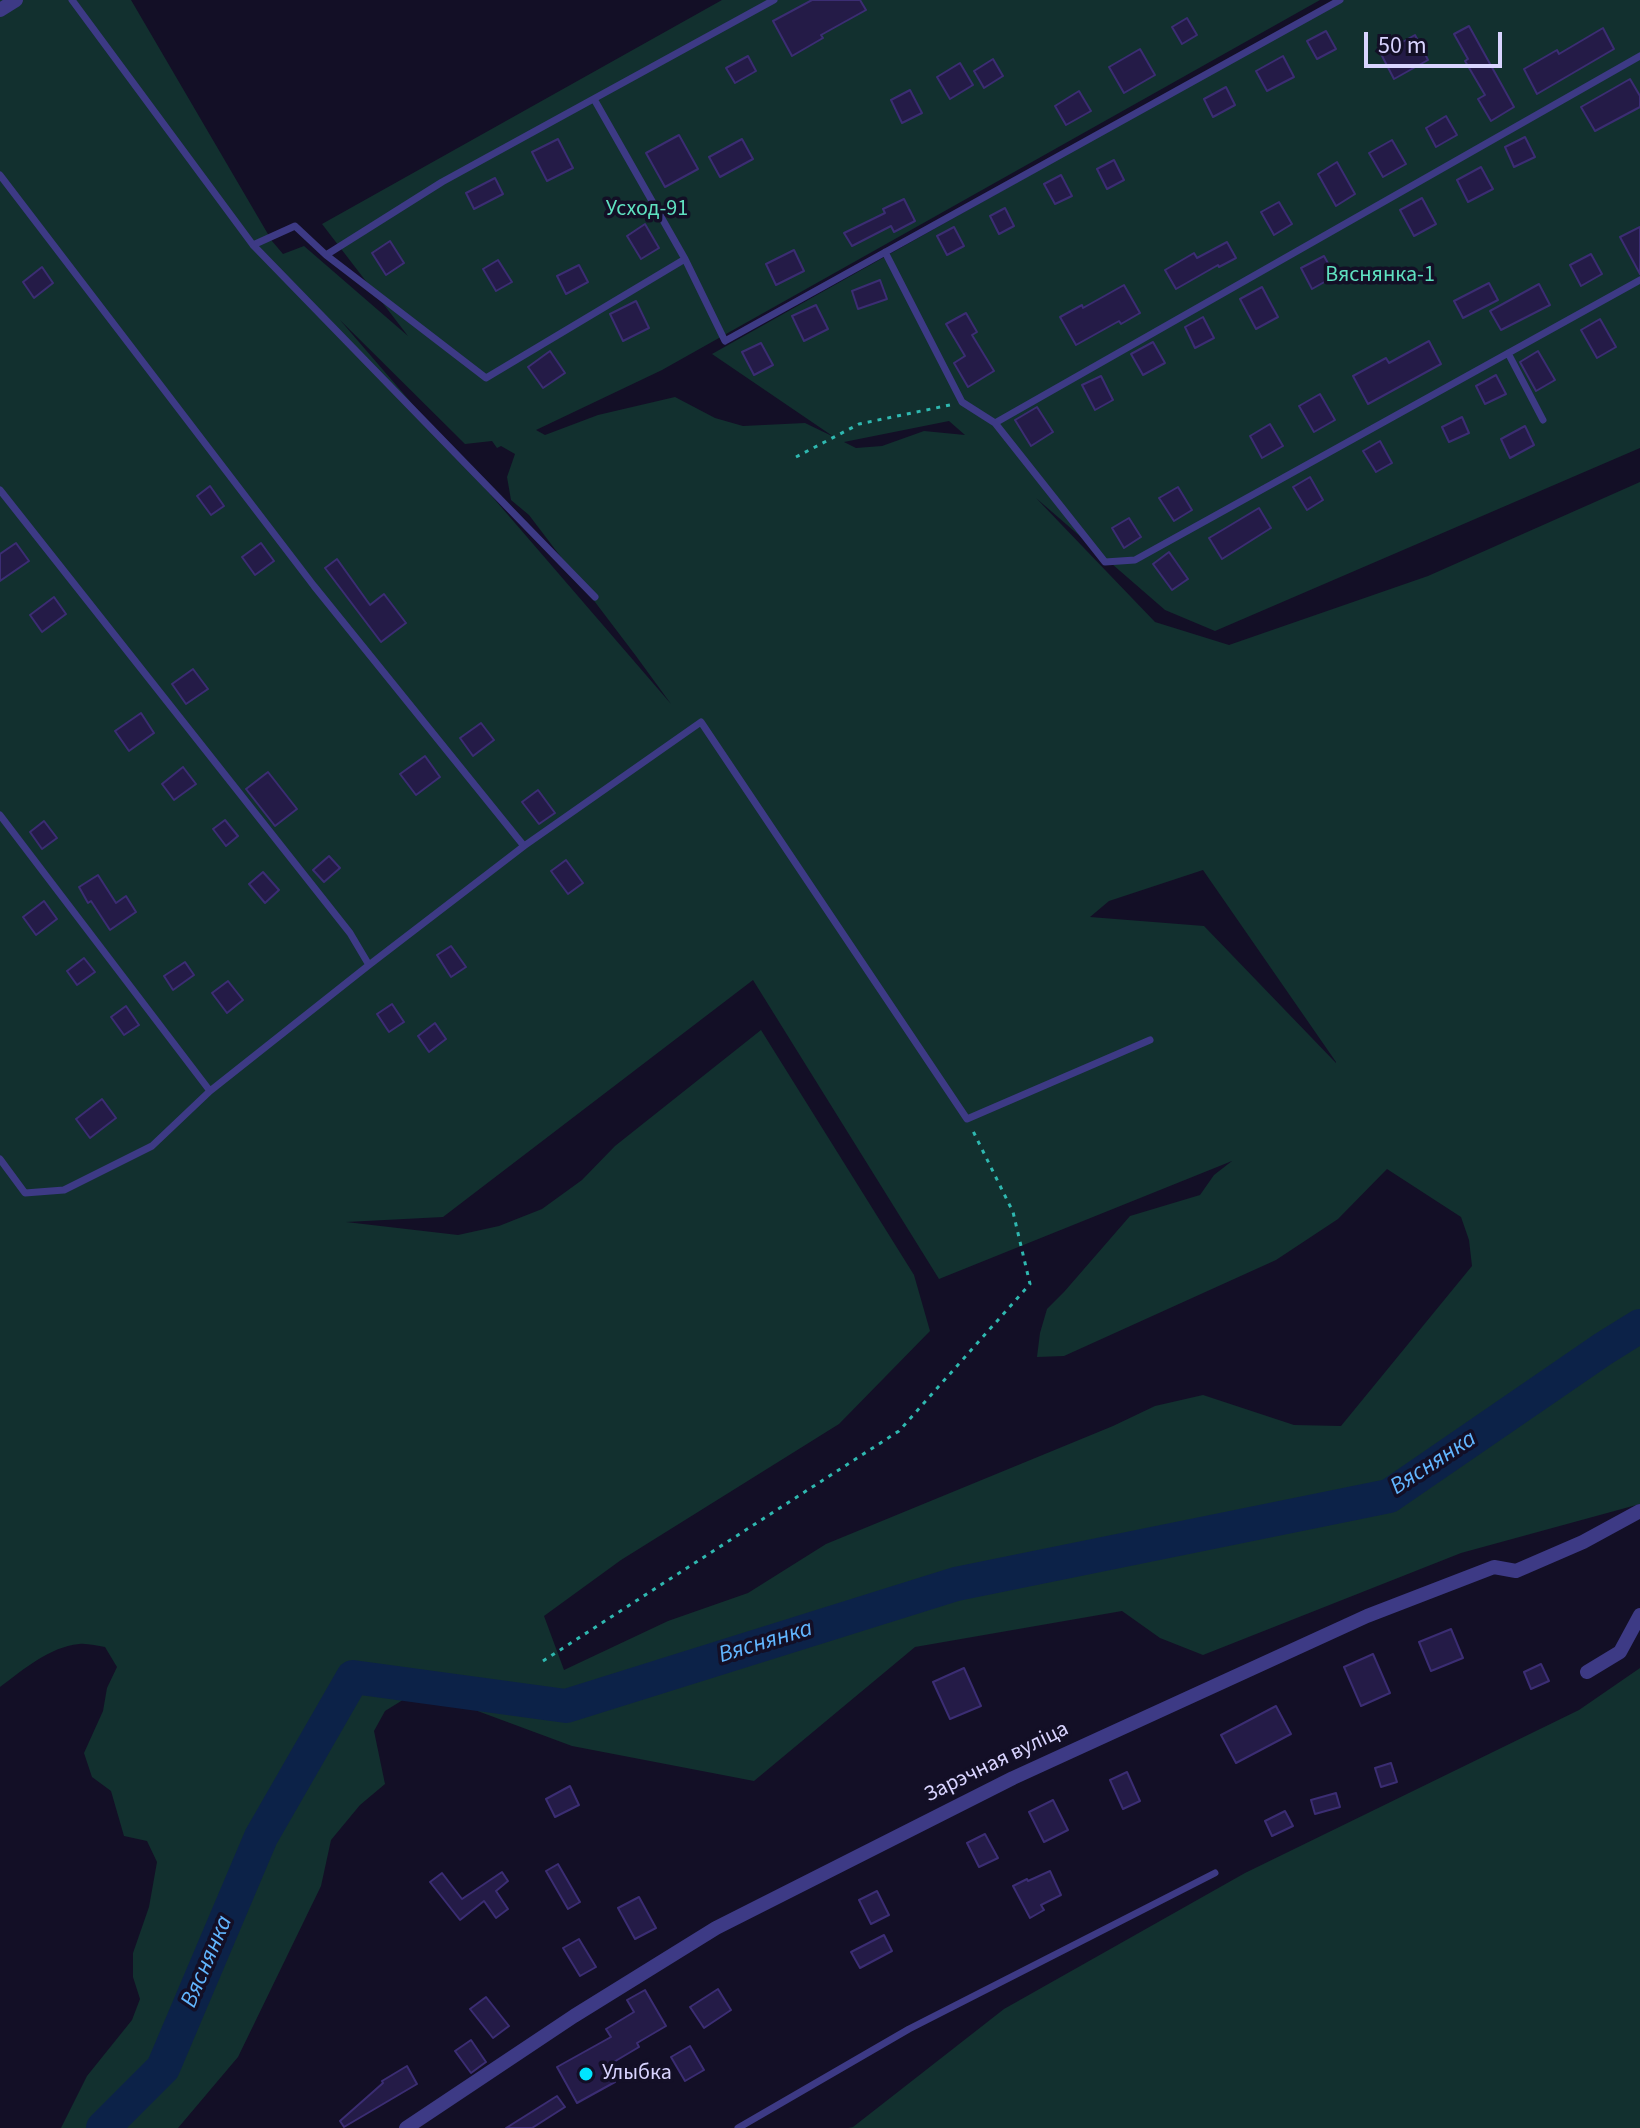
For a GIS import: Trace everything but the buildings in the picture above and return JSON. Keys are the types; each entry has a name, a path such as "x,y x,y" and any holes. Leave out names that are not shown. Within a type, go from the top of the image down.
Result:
{"street":[{"path":"0,10 16,0"},
{"name":"Зарэчная вуліца","path":"406,2128 574,2016 716,1928 1013,1778 1367,1616 1494,1567 1516,1571 1583,1542 1640,1511"},
{"path":"1587,1672 1620,1652 1640,1615"}],"lane":[{"path":"72,0 253,245 595,597"},
{"path":"326,255 442,182 774,0"},
{"path":"594,99 685,259 725,341 1340,0"},
{"path":"995,423 1640,56"},
{"path":"0,175 314,586 524,846"},
{"path":"253,245 295,226 326,255 486,378 685,259"},
{"path":"885,252 962,402 995,423 1105,562 1135,560 1640,280"},
{"path":"1508,353 1543,420"},
{"path":"0,490 350,933 369,965"},
{"path":"0,1159 25,1193 64,1190 152,1146 210,1091 369,965 524,846 701,722 967,1119 1150,1040"},
{"path":"0,815 210,1091"},
{"path":"738,2128 909,2029 1215,1873"}],"path":[{"path":"796,457 859,424 962,402"},
{"path":"543,1661 899,1431 1030,1284 1013,1212 967,1119"}],"green space":[{"path":"0,0 131,0 272,241 283,254 304,246 408,336 322,224 722,0 1320,0 662,370 536,430 545,435 598,415 675,397 715,418 743,426 805,423 834,437 712,354 1341,0 1640,0 1640,448 1215,631 1165,610 1036,498 1155,622 1229,645 1428,576 1640,482 1640,1504 1461,1553 1203,1655 1160,1638 1122,1611 915,1647 754,1781 572,1746 429,1693 406,1698 385,1711 374,1731 385,1784 360,1805 331,1840 321,1886 238,2057 178,2128 61,2128 87,2076 132,2020 140,1999 133,1977 133,1953 149,1907 157,1862 147,1841 124,1836 111,1791 92,1777 84,1753 103,1711 107,1688 117,1667 105,1647 79,1644 47,1654 0,1687","holes":["340,320 465,444 492,441 497,448 501,446 515,454 507,477 511,500 529,515 671,704","949,421 965,435 924,431 882,446 856,448 844,442","1203,870 1336,1063 1204,926 1090,917 1109,901","753,980 939,1279 1232,1161 1214,1175 1200,1195 1130,1216 1047,1309 1037,1357 1064,1356 1276,1260 1338,1219 1387,1169 1461,1217 1469,1240 1472,1266 1341,1426 1294,1425 1203,1395 1155,1406 826,1544 748,1593 668,1621 564,1670 544,1616 621,1560 839,1424 930,1331 914,1275 761,1030 615,1146 582,1180 542,1209 499,1226 458,1235 346,1222 443,1217"]},
{"path":"1640,1668 1640,2128 848,2128 1004,2009 1245,1873 1579,1710"}],"waterway":[{"name":"Вяснянка","path":"103,2128 163,2068 261,1837 353,1677 566,1706 956,1584 1389,1496 1640,1326"}],"place":[{"name":"Улыбка","path":"586,2074"}],"park label":[{"name":"Усход-91","path":"647,210"},
{"name":"Вяснянка-1","path":"1380,276"}]}
